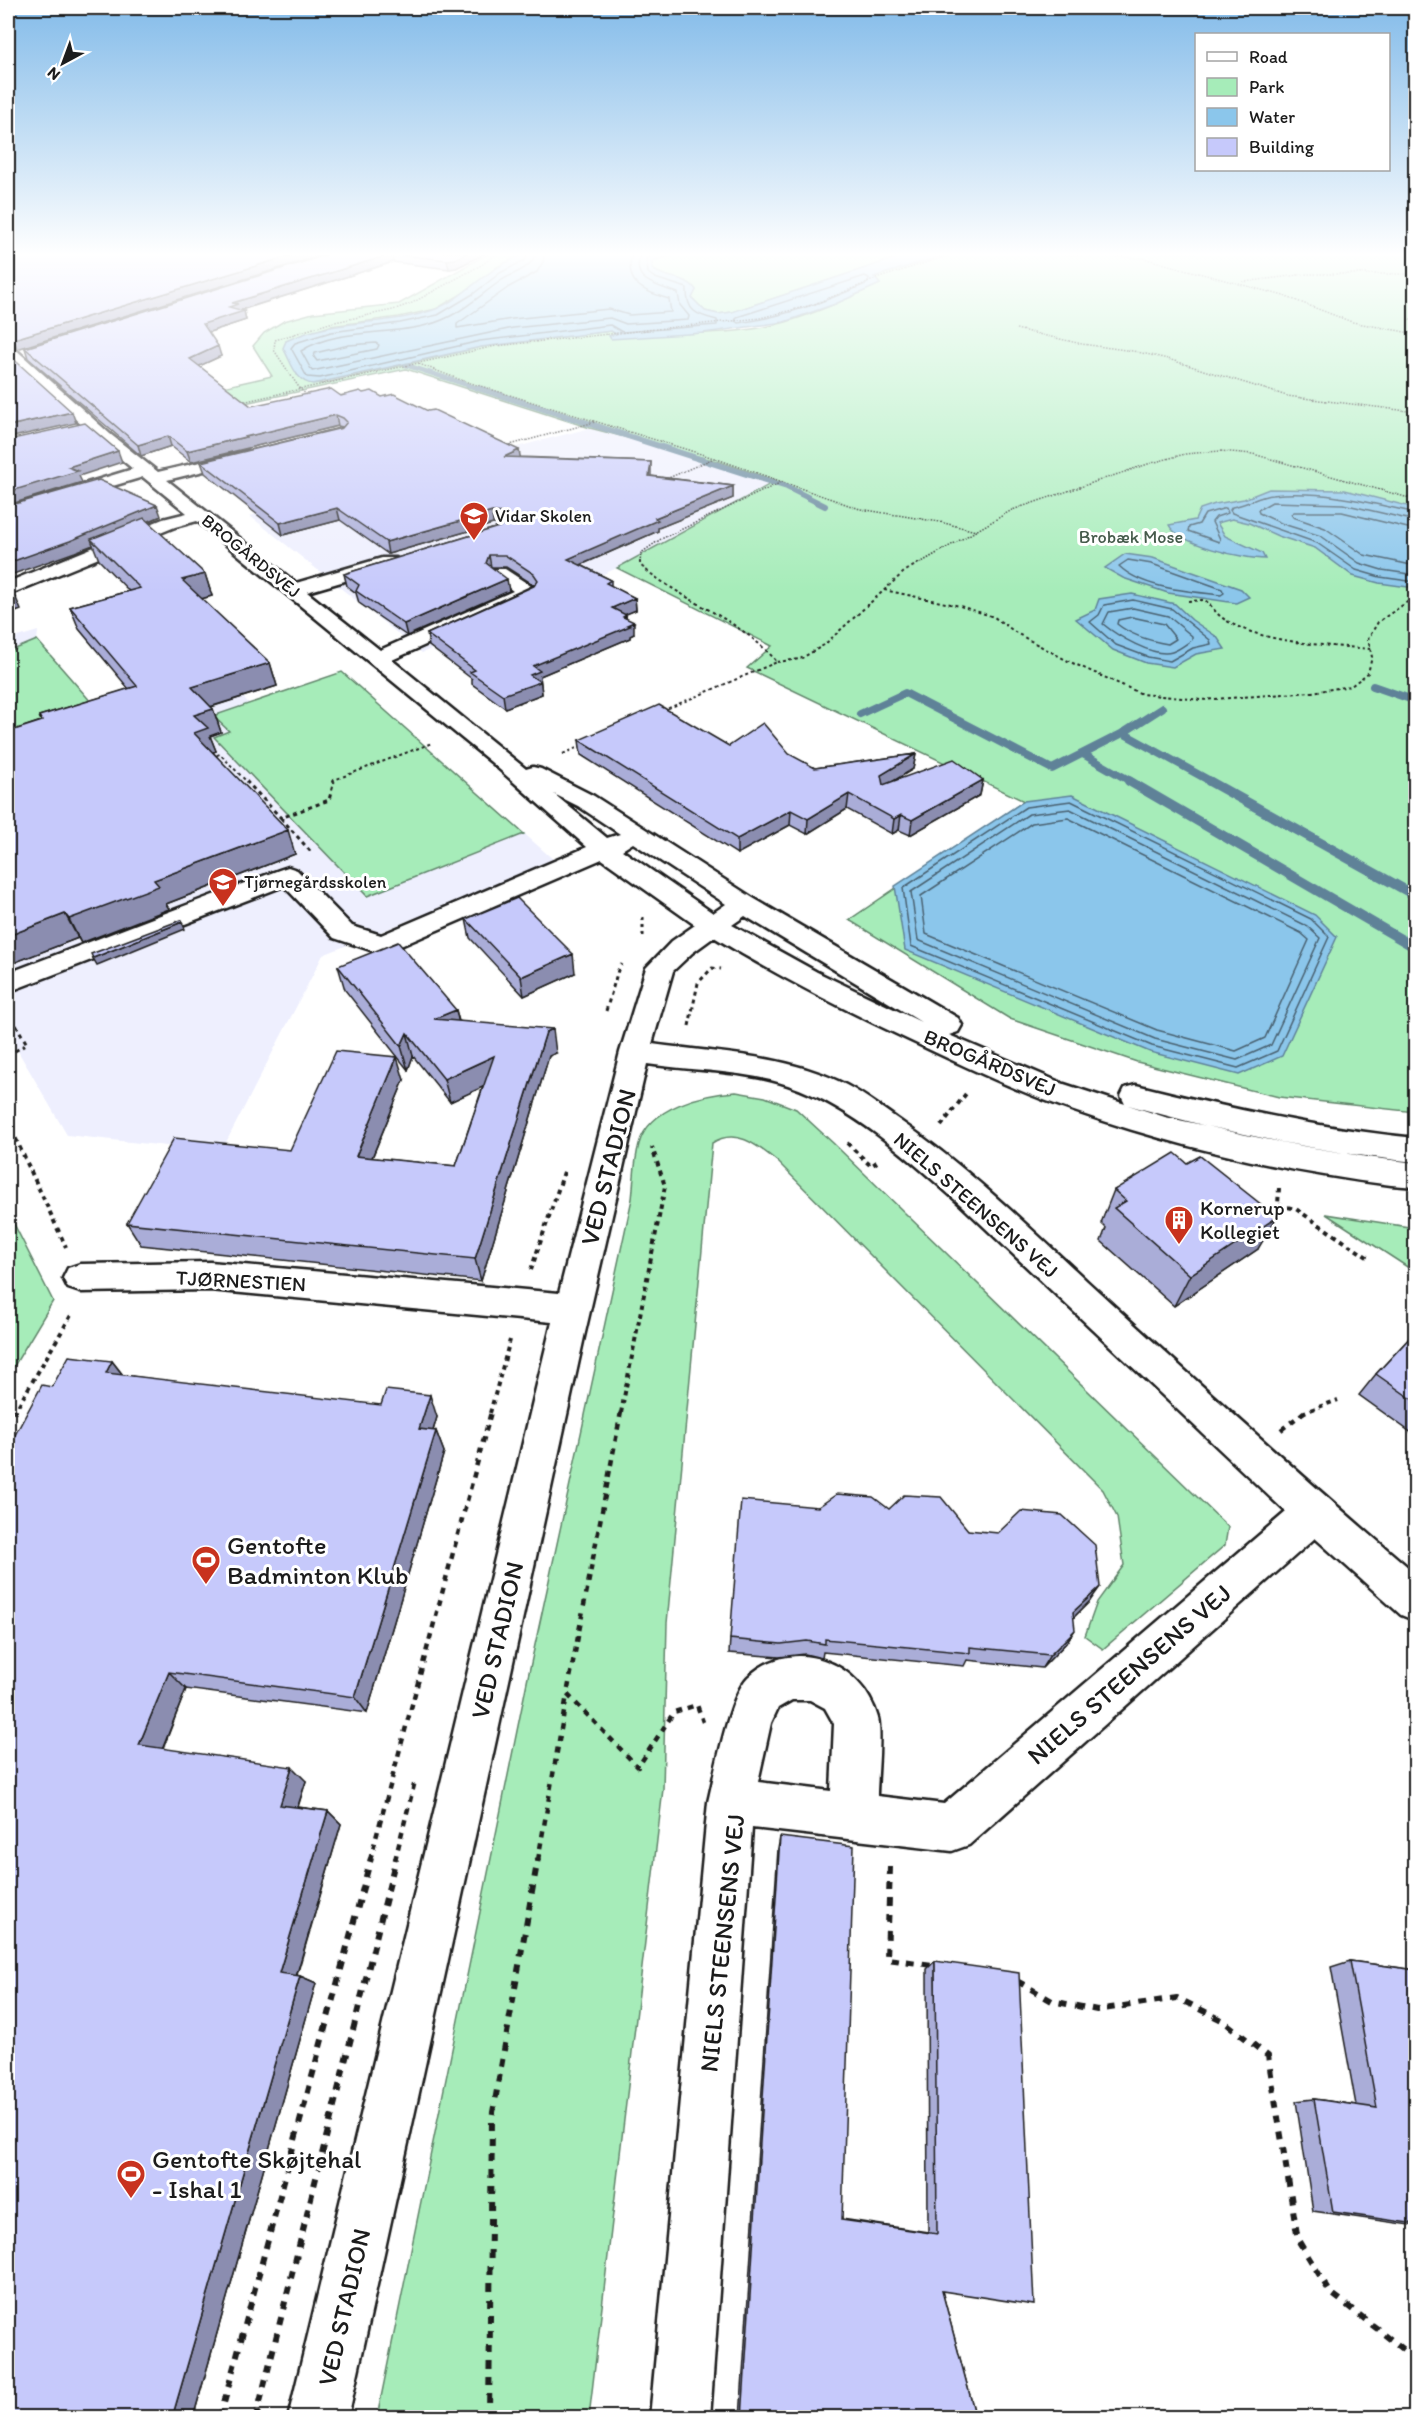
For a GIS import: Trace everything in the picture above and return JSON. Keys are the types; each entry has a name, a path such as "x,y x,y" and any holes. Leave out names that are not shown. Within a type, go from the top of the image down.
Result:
{"street":[{"name":"BROGÅRDSVEJ","path":"25,365 149,475 500,757 559,813 654,886 780,964 856,1003 1018,1078 1109,1110 1195,1136 1281,1155 1390,1173 1416,1175"},
{"path":"71,430 92,426"},
{"path":"8,512 102,482 258,453"},
{"path":"8,589 169,523 201,515"},
{"path":"293,590 402,558"},
{"path":"378,659 526,592 498,573"},
{"name":"BROGÅRDSVEJ","path":"500,757 586,801 744,904 961,1032 1029,1060 1116,1090 1199,1112 1304,1134 1416,1150"},
{"path":"8,983 288,875 343,932 382,945 638,834"},
{"path":"144,954 303,891"},
{"name":"VED STADION","path":"318,2418 573,1309 636,1052 660,968 675,952 744,904"},
{"name":"NIELS STEENSENS VEJ","path":"636,1052 679,1059 759,1066 819,1085 861,1109 911,1143 981,1204 1314,1514 1416,1601"},
{"name":"TJØRNESTIEN","path":"80,1278 210,1276 573,1309"},
{"name":"NIELS STEENSENS VEJ","path":"680,2418 731,1802 952,1828 1314,1514"},
{"path":"731,1802 750,1719 763,1693 787,1678 815,1678 840,1694 856,1720 872,1820"}],"path":[{"path":"284,365 300,389 311,399"},
{"path":"235,404 413,365"},
{"path":"423,365 461,380 713,458 860,509 940,522 976,531"},
{"path":"1190,365 1287,396 1416,412"},
{"path":"506,446 595,422"},
{"path":"658,713 777,662 800,659 824,645 854,620 904,572 1012,510 1148,464 1185,454 1220,451 1253,454 1416,500"},
{"path":"662,481 713,458"},
{"path":"777,662 767,647 703,605 653,578 640,566 641,553 661,539 782,482"},
{"path":"883,590 950,603 994,617 1018,634 1068,661 1142,694 1201,700 1301,693 1351,686 1368,673 1372,657 1368,639 1378,622 1416,597"},
{"path":"1188,601 1205,600 1223,618 1253,630 1299,640 1371,649"},
{"path":"209,758 220,754 281,818 329,800 334,780 467,730"},
{"path":"565,753 593,741"},
{"path":"637,944 643,935 645,923 642,914"},
{"path":"605,1014 618,970 624,962"},
{"path":"688,1028 698,983 712,968 729,970"},
{"path":"8,1010 27,1044 8,1056"},
{"path":"942,1125 969,1090 959,1086"},
{"path":"8,1122 80,1278 82,1297 8,1424"},
{"path":"489,2418 492,2118 567,1694 665,1186 650,1143"},
{"path":"846,1143 871,1166"},
{"path":"1281,1155 1278,1206 1296,1209 1370,1259"},
{"path":"529,1277 565,1167"},
{"path":"220,2418 513,1328"},
{"path":"1251,1456 1305,1411 1338,1400"},
{"path":"567,1694 638,1767 674,1712 697,1705 705,1726"},
{"path":"256,2418 418,1770"},
{"path":"872,1820 887,1959 941,1966"},
{"path":"1006,1975 1052,2001 1097,2010 1177,1998 1222,2020 1268,2056 1298,2240 1330,2292 1416,2359"}],"shaded area":[{"name":"Vidar Skolen","path":"590,428 720,462 777,482 617,568 422,653 250,516"},
{"name":"Tjørnegårdsskolen","path":"38,631 37,640 106,719 234,689 250,704 342,672 555,861 323,955 221,1152 67,1135 8,1034 8,640"}],"green space":[{"name":"Brobæk Mose","path":"265,365 294,365 297,375 321,384 402,365 1416,365 1415,1112 1279,1097 1137,1062 1010,1019 849,920 1024,801 747,668 772,646 617,568 776,481 720,462 590,428 406,369 131,427 116,411 272,376"},
{"path":"37,640 106,719 8,752 8,652"},
{"path":"342,672 524,834 367,896 214,737 229,731 213,716"},
{"path":"736,1092 765,1097 796,1109 833,1143 1228,1527 1225,1545 1103,1649 1085,1636 1097,1602 1124,1565 1117,1517 1103,1490 778,1162 747,1140 730,1137 712,1143 667,1623 663,1789 589,2417 377,2417 528,1677 632,1199 639,1144 645,1131 665,1112 693,1100"},
{"path":"8,1212 53,1301 8,1376"},
{"path":"1326,1214 1415,1228 1415,1272"}],"water":[{"path":"292,365 399,365 313,384 302,379"},
{"path":"1269,489 1345,490 1415,508 1415,588 1379,583 1353,576 1315,548 1278,536 1249,523 1232,519 1217,523 1225,536 1262,553 1265,559 1212,549 1185,538 1169,525 1195,520 1200,509 1244,499"},
{"path":"1125,554 1153,558 1241,589 1249,597 1236,603 1168,593 1123,578 1105,568"},
{"path":"1132,594 1175,604 1192,620 1217,637 1225,649 1196,654 1173,667 1146,663 1113,650 1076,619 1095,610 1099,599"},
{"path":"1072,795 1315,915 1337,937 1282,1056 1239,1075 1150,1052 905,950 895,886 1024,801"}],"building":[{"path":"8,365 20,365 72,412 8,426"},
{"path":"45,365 198,365 251,406 331,389 341,396 360,391 363,393 372,391 382,397 394,394 519,450 504,457 651,462 649,476 733,486 655,518 658,520 568,559 611,580 606,583 635,598 612,608 634,622 627,625 630,626 533,666 540,671 530,675 540,682 503,695 470,672 475,670 427,634 534,586 538,580 534,574 505,555 489,555 486,563 507,579 404,624 356,591 359,585 344,574 505,525 510,519 506,513 492,512 386,542 337,508 280,523 201,462 342,428 347,422 336,415 187,451 168,436 138,445"},
{"path":"85,423 118,451 68,467 78,471 8,492 8,440"},
{"path":"99,480 157,505 70,541 8,563 8,506"},
{"path":"144,518 205,574 182,580 270,663 192,687 213,709 194,715 208,728 194,733 288,830 154,880 159,886 69,919 65,914 8,936 8,732 42,721 39,716 137,686 70,607 140,588 91,539"},
{"path":"8,594 16,598 8,601"},
{"path":"659,705 729,746 763,723 789,754 815,768 916,754 881,775 883,785 954,759 983,780 912,820 901,815 894,819 849,794 808,819 791,810 737,839 579,740"},
{"path":"517,898 573,954 521,977 466,919"},
{"path":"181,920 182,922 93,958 91,954"},
{"path":"398,942 456,1010 434,1019 553,1029 546,1032 475,1259 127,1223 174,1138 290,1150 336,1051 397,1057 356,1156 456,1166 494,1056 444,1079 407,1033 401,1046 338,966"},
{"path":"1175,1153 1187,1163 1200,1156 1277,1217 1190,1275 1114,1208 1126,1201 1114,1190"},
{"path":"1416,1331 1416,1402 1376,1374"},
{"path":"69,1356 112,1361 106,1373 381,1405 386,1390 430,1395 419,1429 436,1431 355,1697 169,1672 139,1745 292,1767 280,1805 328,1811 279,1973 300,1976 172,2418 8,2418 8,1448 42,1385 52,1387"},
{"path":"837,1494 873,1497 889,1509 904,1495 941,1497 968,1530 998,1533 1021,1511 1062,1515 1095,1545 1100,1587 1073,1612 1075,1630 1050,1655 970,1647 970,1653 825,1639 825,1644 807,1641 781,1644 730,1639 741,1500 818,1507"},
{"path":"780,1837 854,1846 842,2220 937,2234 935,1961 1019,1973 1034,2305 942,2291 976,2418 742,2418"},
{"path":"1350,1961 1416,1970 1416,2224 1333,2212 1314,2099 1377,2108"}],"waterway":[{"path":"407,365 483,390"},
{"path":"478,388 787,487 825,506"},
{"path":"1373,686 1416,701"},
{"path":"860,714 905,693 1052,769 1123,733"},
{"path":"1123,733 1162,708"},
{"path":"1123,733 1212,782"},
{"path":"1083,754 1132,782"},
{"path":"1129,781 1416,948"},
{"path":"1209,781 1416,896"}],"place":[{"name":"Vidar Skolen","path":"474,542"},
{"name":"Tjørnegårdsskolen","path":"223,908"},
{"name":"Kornerup Kollegiet","path":"1179,1246"},
{"name":"Gentofte Badminton Klub","path":"206,1586"},
{"name":"Gentofte Skøjtehal - Ishal 1","path":"131,2200"}]}
